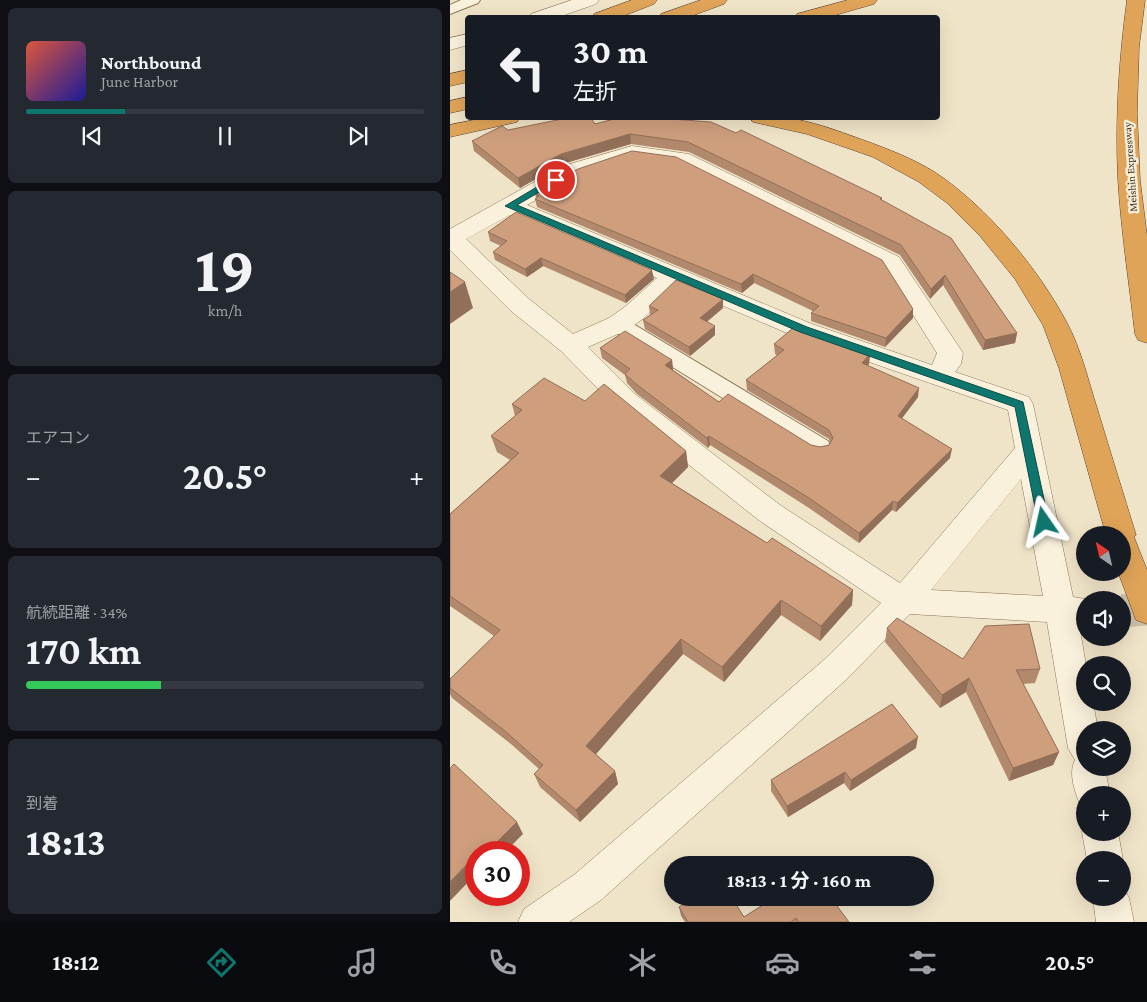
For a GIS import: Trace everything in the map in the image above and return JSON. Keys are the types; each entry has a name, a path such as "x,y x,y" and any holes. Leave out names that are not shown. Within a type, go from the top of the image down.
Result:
{"highway":[{"path":"608,15 648,0"},
{"path":"675,15 718,0"},
{"path":"814,15 868,0"},
{"name":"Meishin Expressway","path":"1136,0 1130,47 1126,113 1128,171 1147,334"},
{"path":"450,63 465,60"},
{"path":"450,80 465,77"},
{"path":"450,107 465,104"},
{"path":"450,131 501,120"},
{"path":"769,120 812,129 880,153 927,177 955,198 988,231 1023,274 1055,324 1072,368 1118,526"},
{"path":"1131,567 1147,611"}],"street":[{"path":"546,15 590,0"},
{"path":"450,44 465,41"},
{"path":"937,376 948,364 950,353 892,262 682,158 632,152 571,171 450,238 520,305 570,344 627,402 770,513 903,601 1073,611"},
{"path":"509,206 803,330 1020,404 1029,450 1073,611 1083,721"},
{"path":"570,344 618,324 674,276"},
{"path":"537,922 588,887 836,669 903,601 1029,450"},
{"path":"1112,906 1115,922"}],"lane":[{"path":"450,10 473,0"},
{"path":"618,324 820,447"}],"building":[{"path":"557,120 592,120 595,124 610,120 684,120 711,122 736,133 741,130 882,198 880,199 951,238 1017,333 985,340 945,275 931,289 901,245 688,142 630,134 561,154 518,178 472,141 502,126 508,130"},
{"path":"632,151 676,157 882,260 913,309 886,338 811,313 819,306 753,274 741,284 535,199 539,196 535,193 578,169"},
{"path":"516,212 652,270 625,295 541,258 525,269 493,252 507,241 488,232"},
{"path":"450,272 465,282 450,292"},
{"path":"676,280 723,299 700,318 715,326 689,347 643,320 658,310 649,306"},
{"path":"793,328 870,354 862,363 919,388 898,416 952,449 897,503 893,501 859,533 809,498 709,436 707,438 636,384 625,374 630,369 600,348 625,331 672,360 665,365 719,402 728,394 811,445 820,447 829,445 833,438 829,430 746,380 784,350 774,344"},
{"path":"544,378 585,401 604,384 686,451 660,476 767,543 772,538 853,590 821,626 781,600 722,667 681,639 586,746 615,771 576,810 534,774 543,765 505,731 450,688 450,679 500,630 450,596 450,514 519,453 491,436 522,410 512,404"},
{"path":"897,618 963,659 985,626 1029,624 1040,669 1016,670 1059,752 1013,768 969,678 942,695 887,628"},
{"path":"892,704 918,737 851,780 845,772 787,806 771,780"},
{"path":"454,764 517,822 498,841 465,841 465,866 450,882 450,768"},
{"path":"737,906 744,917 761,906 837,906 849,922 799,922 796,918 791,922 688,922 679,907"}],"tunnel":[{"path":"1131,610 1147,609"}],"route":[{"path":"556,180 509,206 803,330 1020,404 1044,522"}]}
